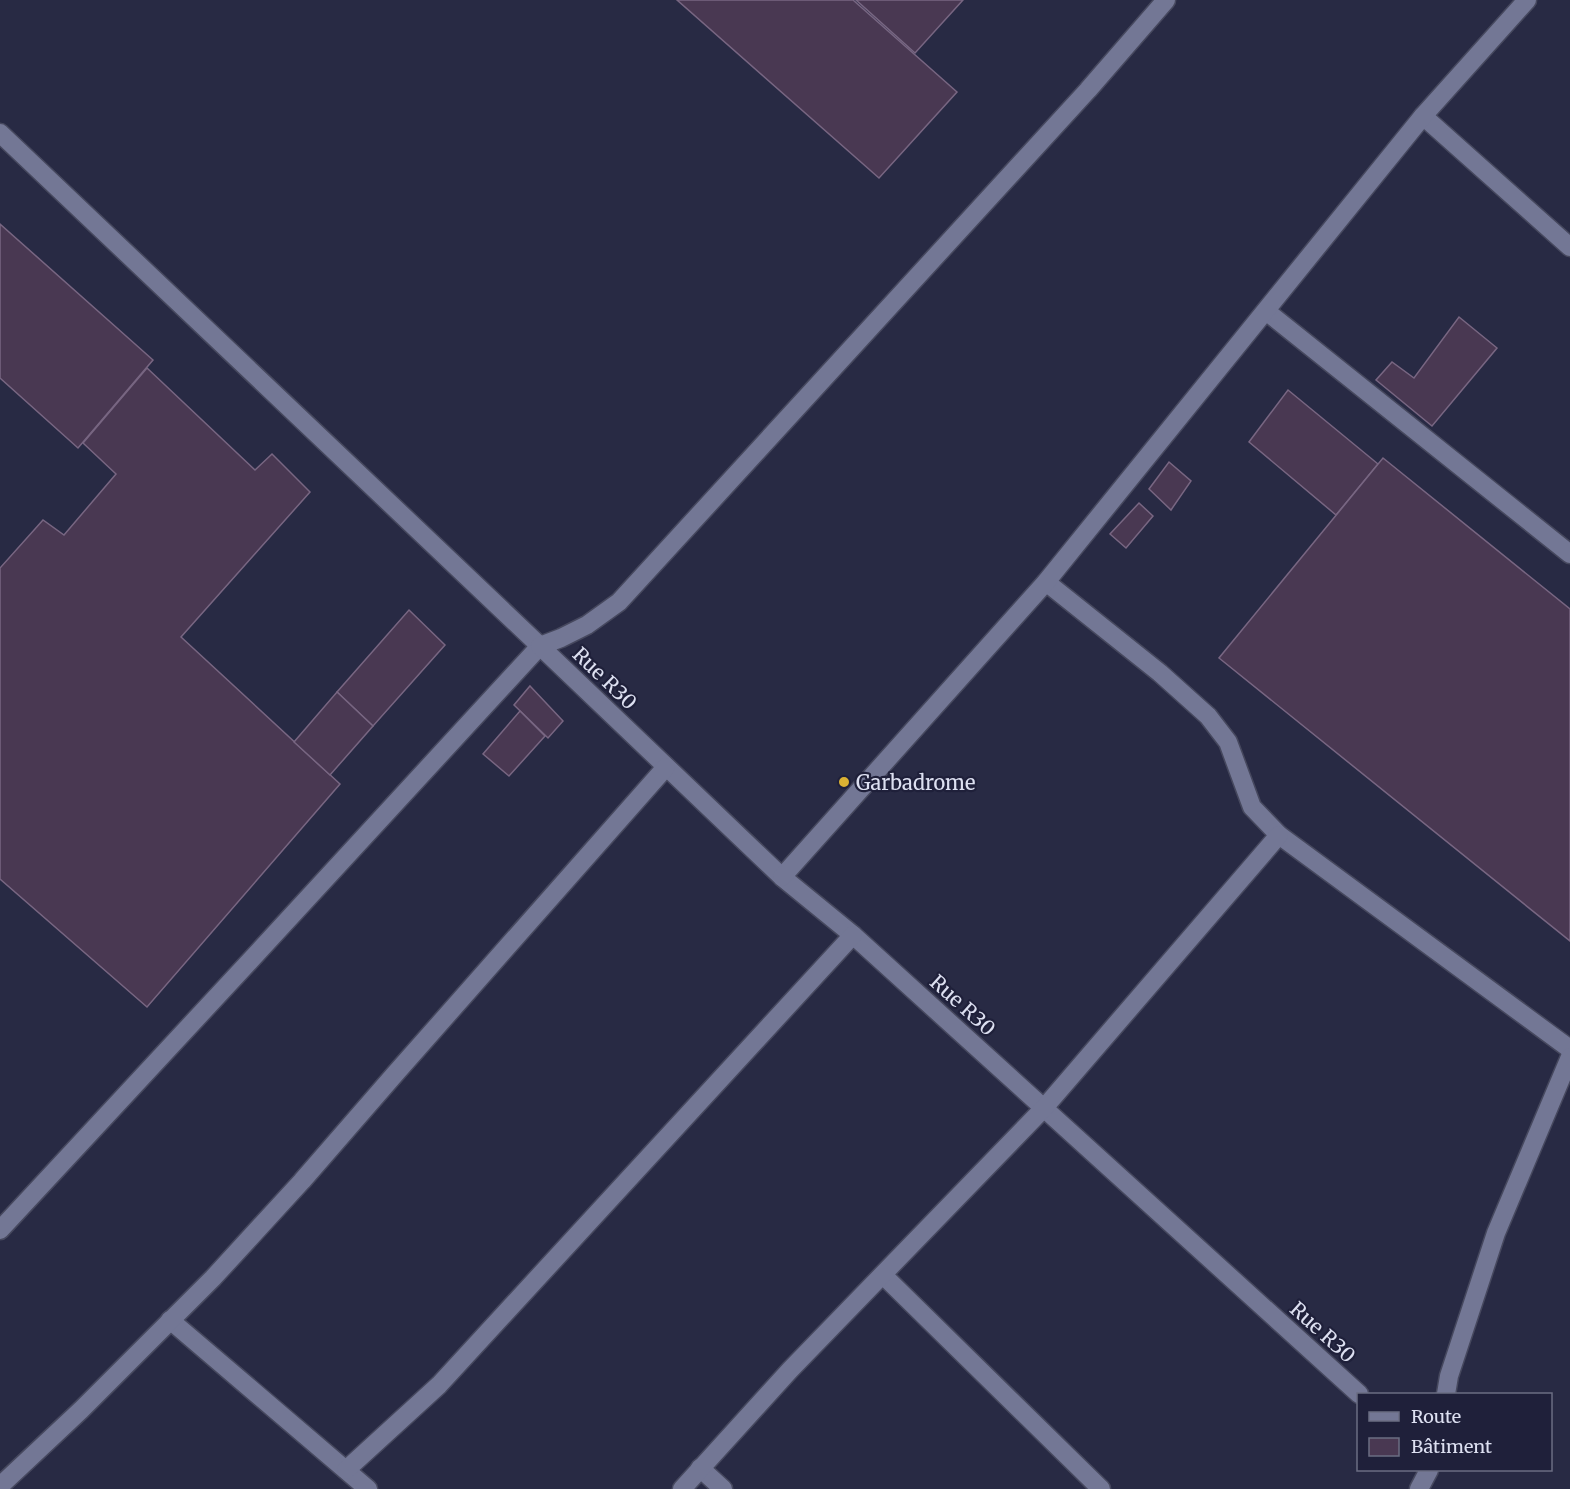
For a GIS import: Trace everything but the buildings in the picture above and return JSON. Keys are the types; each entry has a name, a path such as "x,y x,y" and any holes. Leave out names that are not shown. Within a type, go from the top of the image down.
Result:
{"street":[{"path":"0,1230 540,646 588,625 619,602 1088,90 1166,0"},
{"path":"782,877 1046,582 1423,116 1527,0"},
{"path":"1423,116 1570,247"},
{"name":"Rue R30","path":"0,133 782,877 853,935 1357,1393"},
{"path":"1266,311 1570,554"},
{"path":"1046,582 1160,673 1208,716 1228,742 1252,807 1279,835 1570,1049"},
{"path":"0,1486 81,1410 213,1278 302,1181 666,767"},
{"path":"682,1489 790,1371 1044,1108 1279,835"},
{"path":"346,1470 439,1385 853,935"},
{"path":"1446,1393 1449,1376 1496,1233 1570,1057"},
{"path":"883,1275 1101,1489"},
{"path":"170,1320 368,1489"},
{"path":"700,1468 723,1489"},
{"path":"1419,1489 1428,1471"}],"place":[{"name":"Garbadrome","path":"844,782"}]}
